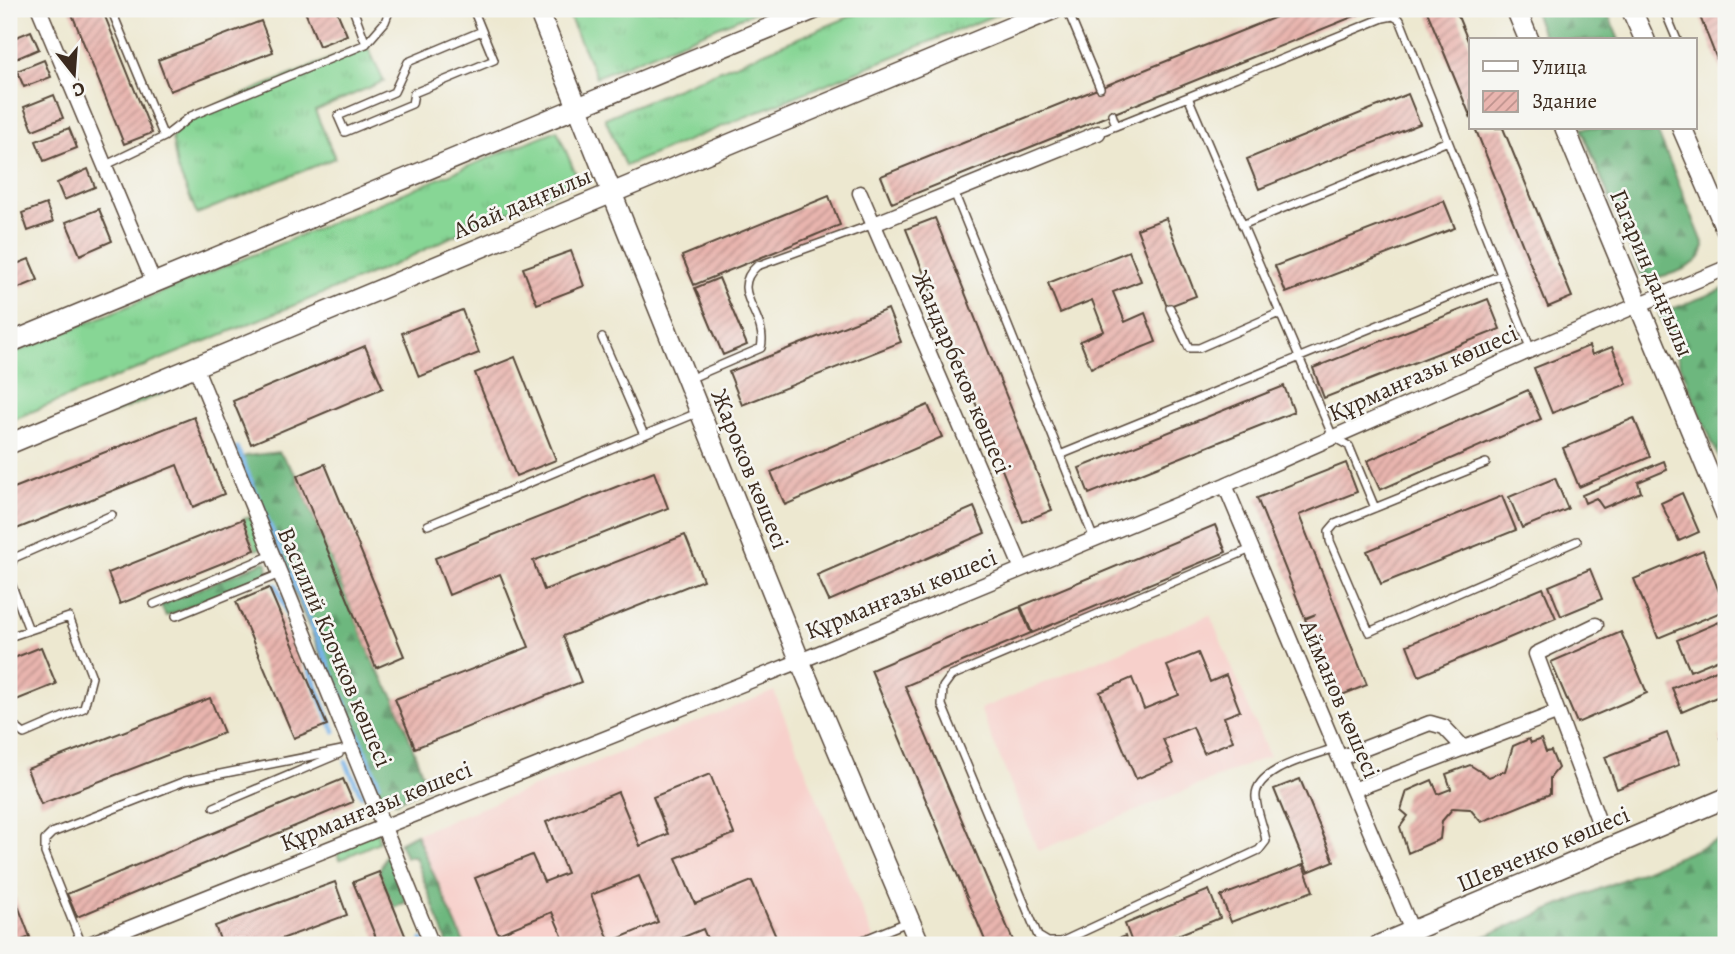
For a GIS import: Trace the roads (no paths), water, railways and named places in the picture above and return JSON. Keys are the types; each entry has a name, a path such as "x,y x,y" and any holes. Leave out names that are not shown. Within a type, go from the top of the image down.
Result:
{"street":[{"path":"39,9 153,283"},
{"name":"Жароков көшесі","path":"538,9 800,661 920,945"},
{"name":"Абай даңғылы","path":"9,444 1054,9"},
{"path":"1516,9 1528,38"},
{"path":"1631,9 1644,38"},
{"path":"9,343 805,11"},
{"name":"Гагарин даңғылы","path":"1566,130 1726,515"},
{"path":"1683,130 1726,230"},
{"path":"874,224 1098,133"},
{"name":"Жандарбеков көшесі","path":"860,193 1022,569"},
{"name":"Құрманғазы көшесі","path":"85,945 800,661 1226,485 1531,350 1726,268"},
{"name":"Василий Клочков көшесі","path":"195,366 432,945"},
{"name":"Айманов көшесі","path":"1226,485 1412,931"},
{"path":"1596,625 1536,654 1600,825"},
{"path":"1353,790 1556,713"},
{"path":"1337,753 1430,723 1444,727 1464,748"},
{"name":"Шевченко көшесі","path":"1379,945 1726,798"}],"lane":[{"path":"111,9 164,137"},
{"path":"353,9 366,44"},
{"path":"103,167 164,137 191,116 366,44 385,22 390,9"},
{"path":"473,9 494,60 414,93 412,104 345,132 338,116 394,92 408,62 482,31"},
{"path":"1067,9 1100,88"},
{"path":"1664,9 1676,38"},
{"path":"1098,133 1393,16 1400,20 1531,350"},
{"path":"1188,97 1333,437 1349,446 1375,508"},
{"path":"1112,114 1116,126"},
{"path":"1242,225 1448,141"},
{"path":"954,191 1094,539"},
{"path":"688,379 761,348 761,326 744,285 747,275 757,266 874,224"},
{"path":"1060,455 1501,275"},
{"path":"1170,308 1189,348 1199,348 1279,313"},
{"path":"602,338 644,435"},
{"path":"428,525 701,411"},
{"path":"1486,463 1335,524 1329,531 1330,541 1369,632 1577,541"},
{"path":"9,570 14,558 113,515"},
{"path":"1252,549 951,676 943,687 942,705 1038,936 1048,942 1061,942 1259,850 1266,841 1255,796 1259,783 1280,768 1337,753"},
{"path":"154,604 272,555"},
{"path":"176,616 280,574"},
{"path":"9,578 29,630"},
{"path":"9,637 69,617 92,677 84,708 24,734 9,722"},
{"path":"214,807 352,748"},
{"path":"85,945 45,853 45,840 52,833 185,780 352,748"},
{"path":"851,945 910,921"},
{"path":"528,945 540,941"}],"waterway":[{"path":"160,392 186,381"},
{"path":"237,448 379,784"},
{"path":"276,585 334,731"},
{"path":"346,762 361,795"},
{"path":"422,940 424,945"}]}
